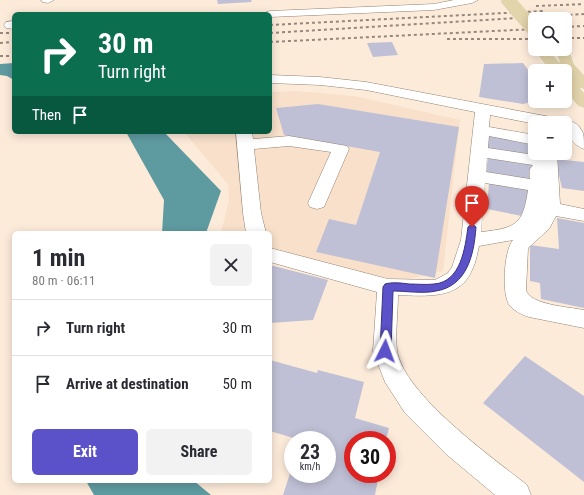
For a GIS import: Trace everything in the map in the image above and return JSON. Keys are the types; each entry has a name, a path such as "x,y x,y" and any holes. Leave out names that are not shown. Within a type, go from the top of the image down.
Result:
{"main road":[{"path":"508,0 528,23"},
{"path":"523,0 534,12"},
{"path":"546,56 552,64"},
{"path":"563,56 569,67 584,84"},
{"path":"572,88 584,103"}],"street":[{"path":"272,14 434,7 472,0"},
{"path":"272,79 320,81 366,86 528,118"},
{"path":"272,256 388,287 435,288 446,285 462,270 471,240 483,110"},
{"path":"481,130 528,139"},
{"path":"572,133 584,144"},
{"path":"256,231 252,213 245,138 289,141 341,149 317,203"},
{"path":"479,152 528,155"},
{"path":"471,240 504,235 527,224 532,218 541,160"},
{"path":"543,160 551,209 542,224 524,239 518,247 515,290 518,300 529,308 584,320"},
{"path":"476,176 538,186"},
{"path":"551,209 584,215"},
{"path":"388,287 385,351 394,374 414,405 456,444 517,495"}],"shaded area":[{"path":"296,91 354,96 460,120 443,271 401,281 272,250 272,231 221,231 229,200 228,184 186,134 272,134 272,92"}],"water":[{"path":"12,63 12,79 0,75 0,64"},
{"path":"127,134 166,134 221,191 207,231 162,231 164,200"},
{"path":"87,483 196,483 211,495 94,495"}],"building":[{"path":"217,0 251,0 252,2 218,4"},
{"path":"392,42 398,55 373,57 367,43"},
{"path":"523,63 528,70 528,103 523,104 479,97 484,64"},
{"path":"318,104 459,127 435,278 316,252 329,219 356,225 380,152 284,135 276,108"},
{"path":"488,135 528,140 528,158 487,152"},
{"path":"488,155 535,163 535,171 529,170 529,182 486,175"},
{"path":"555,160 584,162 584,191 562,188"},
{"path":"489,182 528,189 527,217 487,209"},
{"path":"557,218 584,223 584,308 541,299 540,283 530,281 530,245 559,249"},
{"path":"272,266 328,280 313,320 272,323"},
{"path":"525,356 584,396 584,482 483,403"},
{"path":"272,361 317,373 318,370 364,382 355,418 389,428 388,431 344,431 344,483 377,483 375,495 283,495 287,483 336,483 336,431 284,431 284,435 272,432"}],"railway":[{"path":"536,6 584,4"},
{"path":"272,25 544,11"},
{"path":"272,33 584,14"},
{"path":"572,27 584,26"},
{"path":"272,42 528,29"},
{"path":"0,33 12,33"},
{"path":"572,38 584,38"},
{"path":"447,39 528,39"},
{"path":"0,43 12,42"},
{"path":"0,56 12,56"}],"route":[{"path":"385,351 388,287 406,286 435,288 446,285 462,270 471,240 472,227"}]}
